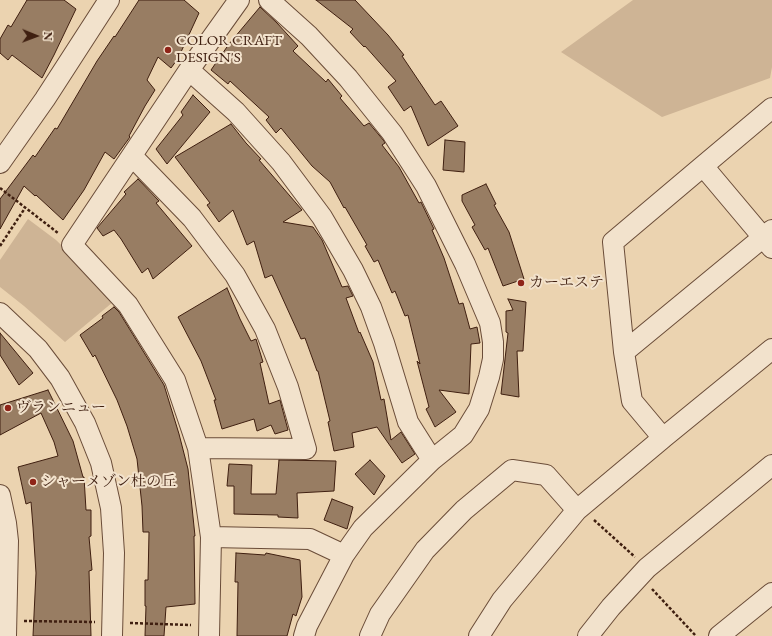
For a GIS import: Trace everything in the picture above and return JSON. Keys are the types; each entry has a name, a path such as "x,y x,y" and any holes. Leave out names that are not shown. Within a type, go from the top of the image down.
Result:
{"street":[{"path":"0,163 45,99 109,0"},
{"path":"210,631 211,536 198,448 175,380 128,305 72,245 189,70 240,0"},
{"path":"269,0 309,36 343,73 392,133 426,186 465,264 490,323 493,342 493,359 490,378 479,409 462,434 432,460 363,528 344,555 307,626 304,636"},
{"path":"189,70 236,112 281,162 322,217 353,270 371,307 384,343 408,422 432,460"},
{"path":"663,438 632,401 624,352 613,242 772,108"},
{"path":"132,156 192,218 235,275 265,329 288,387 306,449 198,448"},
{"path":"624,352 769,238 703,166"},
{"path":"0,313 38,349 60,378 85,423 101,463 111,508 114,553 113,627"},
{"path":"479,636 502,600 578,509 772,349"},
{"path":"588,636 610,607 643,572 772,465"},
{"path":"370,636 380,614 425,550 464,510 512,470 546,475 578,509"},
{"path":"0,495 6,522 8,541 7,628"},
{"path":"211,536 310,539 344,555"},
{"path":"720,636 772,593"}],"path":[{"path":"0,188 72,245"},
{"path":"0,246 25,208"},
{"path":"578,509 643,572 696,636"},
{"path":"7,628 113,627 210,631"}],"shaded area":[{"path":"633,0 772,0 772,67 770,78 662,117 561,52"},
{"path":"28,219 56,240 86,269 113,302 65,342 0,287 0,260"}],"building":[{"path":"27,0 64,0 76,9 42,78 12,55 8,60 0,53 0,39 8,25 11,27"},
{"path":"139,0 184,0 199,13 181,52 182,53 171,68 158,57 147,80 155,90 129,136 130,137 114,159 105,152 84,190 63,220 24,186 0,229 0,199 33,155 35,157 55,128 57,129 97,61 114,36 115,37"},
{"path":"316,0 355,0 388,35 404,55 402,56 435,105 441,101 458,126 428,146 411,106 404,111 388,87 396,81 365,46 364,47 350,32 353,29"},
{"path":"260,7 298,46 293,51 326,82 328,79 342,96 340,98 364,126 369,123 384,141 385,143 382,145 399,167 419,203 421,202 434,229 432,230 444,258 459,304 463,303 470,329 477,327 480,343 471,344 469,394 439,390 456,412 435,427 426,409 429,407 417,361 420,364 408,315 405,316 395,291 392,293 378,260 374,262 365,246 367,245 330,182 312,166 281,128 276,133 266,120 269,117 230,81 228,84 211,70 229,44"},
{"path":"193,95 210,112 167,164 156,149 183,115 181,112"},
{"path":"231,124 261,159 259,160 302,210 283,222 313,227 322,240 342,287 348,286 353,296 346,298 359,333 360,332 373,362 381,400 384,399 391,440 401,432 415,454 402,463 377,427 352,433 354,447 334,451 328,422 330,421 318,371 305,338 301,339 272,275 265,278 254,241 247,245 233,210 219,222 207,205 210,203 175,157"},
{"path":"445,140 465,142 464,172 443,170"},
{"path":"138,179 159,201 156,203 192,246 153,279 148,268 142,273 114,230 103,236 97,228 126,194 124,192"},
{"path":"486,184 496,204 494,205 509,232 524,279 503,286 488,248 485,250 472,227 475,225 462,201 462,195"},
{"path":"227,288 251,341 256,339 263,362 260,363 269,404 280,400 288,430 275,434 271,425 257,431 254,419 222,429 214,400 216,400 201,361 178,317"},
{"path":"508,299 526,302 523,351 517,351 519,397 501,394 508,333 506,332 506,311 513,310"},
{"path":"114,307 119,312 164,385 188,469 195,536 195,604 166,607 164,636 145,636 145,580 148,580 149,532 143,532 137,459 117,400 95,355 93,357 80,335 103,318 102,316"},
{"path":"0,333 33,373 19,385 0,355"},
{"path":"48,390 73,441 84,477 86,510 91,510 91,536 89,537 92,570 89,571 91,636 33,636 36,573 31,502 26,504 18,467 58,456 54,442 41,413 0,435 0,405"},
{"path":"279,460 336,461 334,491 297,493 298,518 278,517 278,515 234,514 234,486 227,486 229,464 252,465 251,494 276,494"},
{"path":"370,460 385,476 374,495 355,474"},
{"path":"332,499 353,507 347,529 324,520"},
{"path":"236,553 265,555 266,553 300,560 302,597 296,616 293,614 287,636 237,636 238,582 235,582"}],"place":[{"name":"COLOR CRAFT DESIGN'S","path":"168,50"},
{"name":"カーエステ","path":"521,283"},
{"name":"ヴランニュー","path":"8,408"},
{"name":"シャーメゾン杜の丘","path":"33,482"}]}
